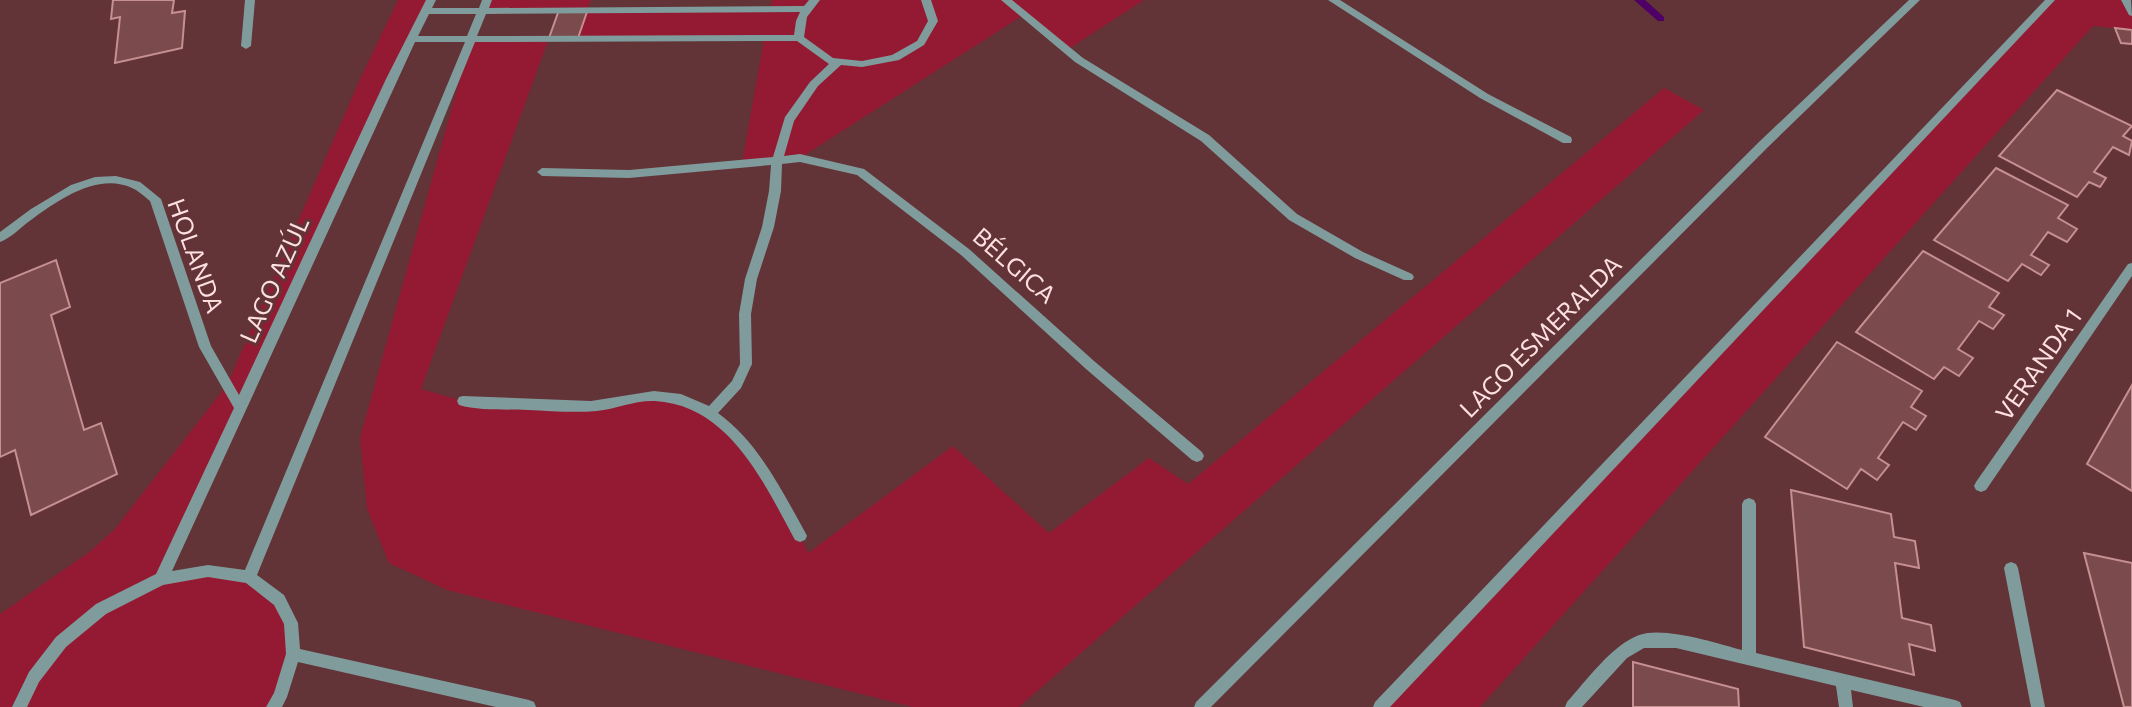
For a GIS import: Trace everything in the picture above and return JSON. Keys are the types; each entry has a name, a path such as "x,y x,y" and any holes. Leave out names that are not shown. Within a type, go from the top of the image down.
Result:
{"street":[{"path":"246,46 250,0"},
{"path":"249,577 487,0"},
{"path":"799,38 799,23 805,9 815,0"},
{"path":"412,39 799,38 830,61 862,64 895,58 921,43 933,21 927,0 934,0"},
{"path":"1006,0 1079,60 1205,138 1293,217 1359,255 1408,276"},
{"path":"1333,0 1484,96 1567,140"},
{"name":"LAGO ESMERALDA","path":"1201,707 1764,144 1915,0"},
{"path":"1380,707 2050,0"},
{"path":"2126,0 2132,13"},
{"path":"428,6 482,10 805,9"},
{"name":"LAGO AZÚL","path":"161,579 391,79 428,6"},
{"path":"711,412 737,384 746,364 745,314 751,279 768,227 775,191 776,160 789,120 814,84 838,62"},
{"name":"BÉLGICA","path":"542,172 629,174 800,158 860,172 965,252 1137,407 1197,456"},
{"name":"HOLANDA","path":"0,238 40,207 74,187 103,179 143,187 155,199 205,347 241,409"},
{"name":"VERANDA 1","path":"1981,486 2132,267"},
{"path":"463,401 594,406 653,396 685,399 711,412 738,438 761,467 800,536"},
{"path":"1749,504 1749,657"},
{"path":"2011,568 2038,707"},
{"path":"19,707 34,677 61,642 101,609 161,579 208,571 249,577 279,600 291,623 293,654 280,697 274,707"},
{"path":"1572,707 1622,653 1642,641 1676,641 1955,707"},
{"path":"293,654 529,707"},
{"path":"1843,680 1846,707"}],"shaded area":[{"path":"398,0 431,0 161,578 208,571 249,577 279,600 293,654 273,707 0,707 0,614 88,553 114,530 227,385 360,79"},
{"path":"487,0 591,0 588,8 770,8 772,0 1144,0 1067,50 1025,14 800,158 742,164 764,39 578,38 588,10 482,10"},
{"path":"2050,0 2125,0 2132,14 2132,30 2093,26 1480,707 1380,707"},
{"path":"549,38 421,389 463,401 543,406 653,395 685,399 738,438 808,553 953,446 1049,533 1149,458 1188,484 1664,88 1704,110 1019,707 913,707 447,590 389,563 367,509 360,438 471,39"}],"building":[{"path":"113,0 174,0 172,13 185,11 182,48 115,63 120,17 111,19"},
{"path":"588,9 578,38 549,38 559,10"},
{"path":"2115,28 2132,30 2132,44 2121,43"},
{"path":"2057,90 2132,126 2123,136 2132,141 2129,155 2113,147 2094,172 2106,178 2100,187 2089,182 2077,197 1999,156"},
{"path":"1996,168 2068,205 2058,218 2077,229 2067,242 2048,232 2031,255 2049,265 2041,275 2022,264 2008,281 1934,240"},
{"path":"1923,251 1999,293 1989,307 2004,315 1993,329 1979,321 1958,349 1973,358 1959,376 1944,367 1934,379 1856,332"},
{"path":"56,260 70,307 51,315 84,430 101,423 117,474 31,515 15,450 0,457 0,283"},
{"path":"1837,342 1922,391 1911,407 1926,416 1916,430 1903,422 1878,458 1889,465 1877,480 1861,469 1847,489 1765,437"},
{"path":"2132,385 2132,491 2087,464"},
{"path":"1791,490 1891,514 1894,537 1915,541 1919,568 1895,563 1902,618 1931,625 1935,651 1909,644 1914,675 1804,647"},
{"path":"2084,553 2132,563 2132,707 2124,707"},
{"path":"1633,662 1738,689 1739,707 1633,707"}],"waterway":[{"path":"1639,0 1661,19"}]}
